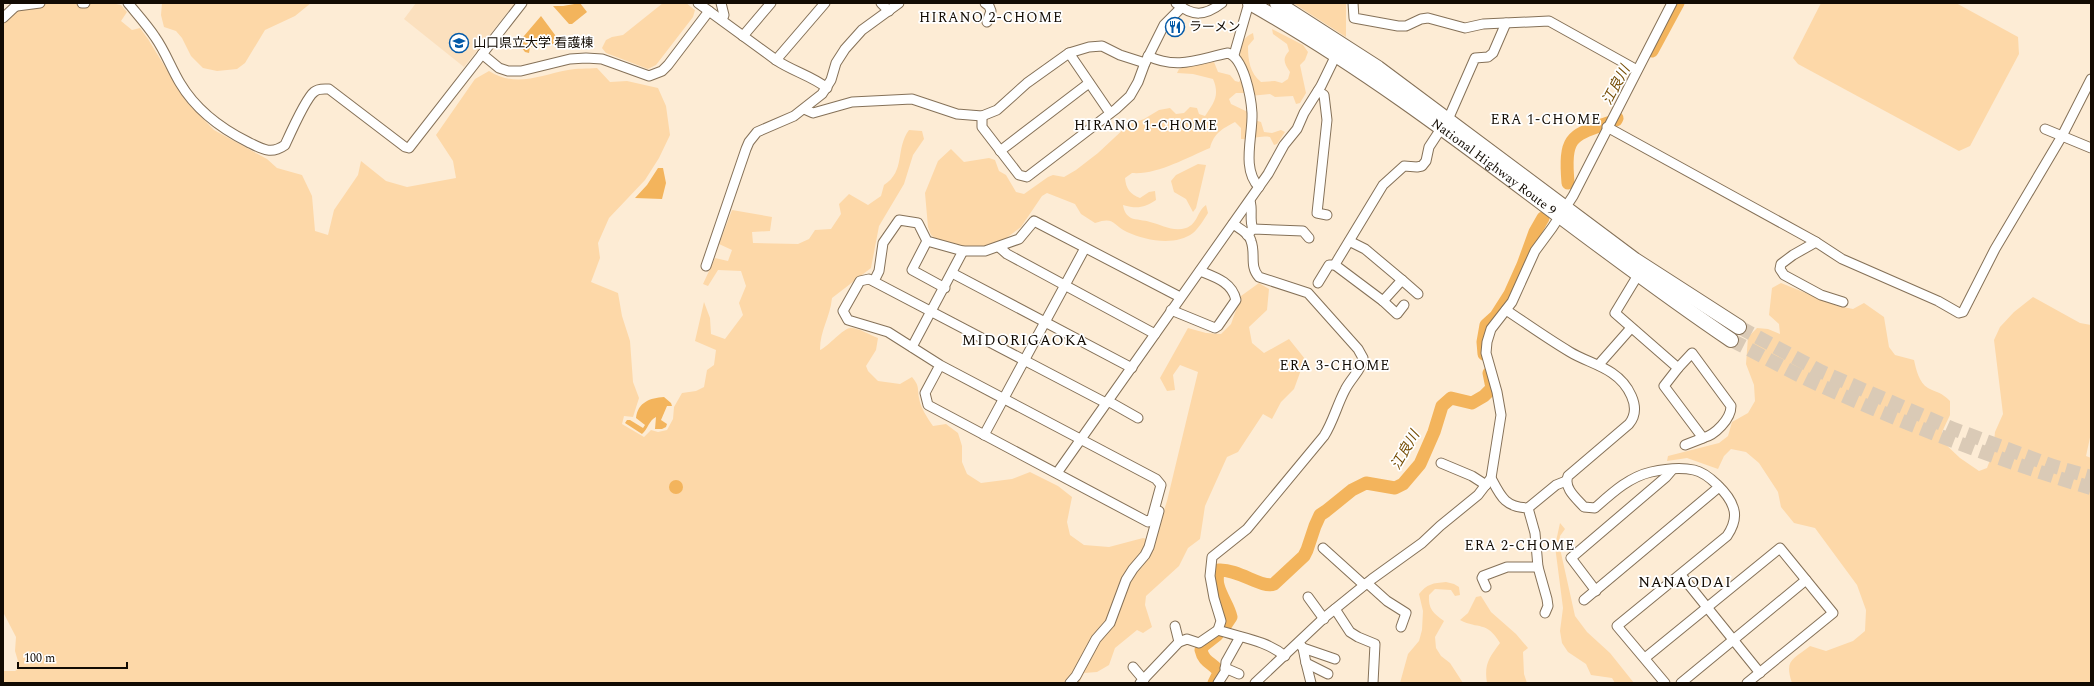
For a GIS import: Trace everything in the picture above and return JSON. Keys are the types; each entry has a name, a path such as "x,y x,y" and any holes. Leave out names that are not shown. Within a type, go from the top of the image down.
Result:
{"highway":[{"name":"National Highway Route 9","path":"1250,3 1339,49"},
{"name":"National Highway Route 9","path":"1277,3 1444,123 1563,212 1739,327"},
{"name":"National Highway Route 9","path":"1563,212 1638,275 1731,340"}],"street":[{"path":"3,18 18,4 40,3"},
{"path":"128,3 155,37 180,83 197,106 211,120 231,134 263,150 271,151 278,150 285,145 310,95 318,89 329,89 404,147 409,148 522,3"},
{"path":"698,3 787,68 821,83 827,88"},
{"path":"721,3 724,15 722,20"},
{"path":"743,36 771,3"},
{"path":"776,60 825,3"},
{"path":"881,3 889,11"},
{"path":"706,266 749,142 757,132 794,116 827,88 840,55 862,30 899,3"},
{"path":"985,3 989,6 991,11 987,22"},
{"path":"982,116 982,126 1000,151 1019,175 1027,177 1130,96 1164,25 1179,5 1189,12 1206,13 1222,3"},
{"path":"1234,55 1250,3"},
{"path":"1353,3 1354,18 1398,26 1406,26 1421,19 1428,18 1465,28 1506,22 1549,21 1637,70"},
{"path":"1255,683 1285,656 1301,645 1335,609 1422,543 1478,495 1489,481 1501,415 1497,392 1486,353 1486,342 1491,329 1512,302 1535,251 1573,196 1672,3"},
{"path":"482,54 499,68 508,71 521,71 570,59 586,58 602,59 649,76 656,74 668,65 709,11"},
{"path":"1335,265 1348,241 1383,185 1404,166 1422,166 1426,160 1429,147 1444,123 1475,58 1488,57 1493,54 1506,22"},
{"path":"804,109 813,113 852,102 912,99 958,114 982,116 997,110 1028,83 1069,53 1089,47 1102,46 1120,55 1178,64 1228,53 1234,55 1238,60 1246,83 1252,113 1250,164 1256,184 1259,188"},
{"path":"1057,473 1132,368 1180,297 1259,188 1284,144 1297,129 1304,113 1318,91 1339,49"},
{"path":"1069,53 1110,113"},
{"path":"1000,151 1089,83"},
{"path":"1607,128 1816,242 1842,258 1938,301 1959,313 1963,312 1995,250 2090,85"},
{"path":"1318,91 1324,95 1327,120 1318,214"},
{"path":"2045,129 2091,148"},
{"path":"1133,667 1142,681 1179,642 1187,639 1199,643 1218,630 1221,621 1214,598 1210,576 1212,557 1247,529 1324,436 1332,423 1345,390 1362,366 1363,358 1358,349 1308,293 1259,277 1253,266 1252,241 1250,232 1252,209 1250,201"},
{"path":"874,281 879,271 883,244 899,220 918,223 927,241 963,251 984,251 1019,239 1034,221 1180,297"},
{"path":"1233,224 1250,232 1303,231 1309,238"},
{"path":"927,241 912,270 945,288"},
{"path":"1348,241 1365,249 1418,294"},
{"path":"1816,242 1781,264 1780,269 1784,275 1821,295 1844,302"},
{"path":"999,247 1007,254 1155,334"},
{"path":"984,436 1085,248"},
{"path":"912,347 945,288 963,251"},
{"path":"1318,283 1329,265 1335,265 1397,314 1404,305"},
{"path":"1171,310 1215,328 1218,326 1236,300 1235,295 1225,281 1200,270"},
{"path":"952,273 1132,368"},
{"path":"1638,275 1615,313 1678,368"},
{"path":"1070,683 1076,676 1096,639 1110,623 1126,580 1145,555 1166,487 1161,485 1156,479 940,365 888,332 848,320 843,311 860,281 869,279 1025,361 1138,418"},
{"path":"1383,302 1402,280"},
{"path":"1442,463 1472,476 1489,481 1506,501 1515,508 1528,508 1556,485 1566,481 1575,469 1630,424 1635,416 1635,404 1621,381 1614,374 1570,352 1506,310"},
{"path":"1600,366 1601,362 1631,328"},
{"path":"1685,445 1711,436 1717,431 1731,410 1731,406 1692,353 1664,386 1703,438"},
{"path":"940,365 925,393 928,405 984,436 1148,522 1152,518 1161,485"},
{"path":"1596,591 1571,558 1666,477 1672,470"},
{"path":"1566,481 1567,486 1584,507 1590,509 1595,508 1634,478 1650,472 1695,470 1705,474 1719,487 1733,507 1735,517 1727,536 1618,626 1665,683"},
{"path":"1584,600 1719,487"},
{"path":"1528,508 1535,533 1538,567 1547,599 1548,606 1545,613"},
{"path":"1323,548 1387,601 1406,613 1401,627"},
{"path":"1645,658 1780,548 1833,613 1747,683"},
{"path":"1486,587 1482,578 1483,576 1507,566 1538,567"},
{"path":"1681,575 1706,608 1760,673"},
{"path":"1681,683 1806,580"},
{"path":"1308,597 1324,619"},
{"path":"1335,609 1350,632 1375,644 1373,683"},
{"path":"1175,626 1179,642"},
{"path":"1218,630 1256,640 1285,656"},
{"path":"1218,683 1225,668 1226,662 1240,637"},
{"path":"1301,645 1335,659"},
{"path":"1301,645 1311,683"},
{"path":"1306,663 1328,674"},
{"path":"1225,668 1239,674"}],"shaded area":[{"path":"40,3 111,3 121,5 127,12 121,21 132,30 140,28 186,101 214,130 267,159 277,168 302,175 312,196 315,231 328,235 334,210 358,175 361,161 386,181 407,187 456,178 453,161 436,135 475,79 489,71 509,79 528,79 571,69 597,68 610,82 627,81 658,88 666,106 670,135 659,158 645,180 609,218 598,243 600,258 591,282 618,293 622,316 630,341 633,382 639,398 633,417 624,416 622,424 644,437 651,430 658,432 667,430 673,419 674,407 682,393 696,391 704,387 707,370 714,365 716,350 695,341 704,302 710,318 711,334 725,339 743,315 739,303 746,286 741,271 718,270 708,286 703,284 715,258 728,261 732,250 719,244 732,210 772,217 770,231 752,232 753,243 798,244 809,239 815,230 831,229 841,214 839,204 849,194 868,205 881,196 884,185 891,179 898,166 902,145 909,130 922,131 924,139 913,155 904,184 879,226 871,268 832,298 820,343 820,350 848,328 857,329 878,338 876,350 866,366 868,371 878,381 900,384 912,377 915,380 921,406 933,426 946,424 958,433 962,446 962,462 967,474 981,483 1012,479 1030,472 1058,486 1072,497 1067,522 1070,535 1084,545 1109,547 1143,538 1154,541 1167,501 1198,372 1180,365 1173,375 1175,390 1167,391 1160,378 1188,328 1206,333 1221,334 1231,324 1241,296 1259,283 1269,289 1267,310 1249,327 1252,343 1264,353 1289,339 1305,359 1294,389 1281,402 1272,419 1263,414 1238,452 1227,457 1205,506 1200,539 1188,548 1179,566 1146,596 1145,605 1152,627 1143,633 1137,630 1115,648 1109,665 1097,672 1084,673 1079,683 3,683 3,671 15,671 20,668 15,651 16,637 3,612 3,24 20,9"},
{"path":"162,3 311,3 295,16 265,30 245,63 237,69 217,71 203,68 191,56 182,38 176,31 164,27 161,15"},
{"name":"山口県立大学 看護棟","path":"416,3 515,3 464,67 404,19"},
{"path":"580,3 587,12 572,24 569,24 553,6 563,6"},
{"path":"663,3 686,3 695,10 693,17 656,65 648,69 606,53 602,48 606,40 623,35"},
{"path":"1293,3 1346,3 1346,37"},
{"path":"1821,3 1956,3 2018,37 2019,54 1970,146 1959,151 1798,64 1793,58"},
{"path":"541,16 561,43 530,47 529,53 525,52 518,43"},
{"path":"1272,29 1303,45 1308,52 1305,60 1300,65 1306,93 1300,103 1296,104 1293,96 1275,97 1270,94 1250,96 1245,93 1236,93 1229,99 1231,104 1250,113 1251,119 1261,122 1264,132 1272,133 1281,130 1285,132 1277,144 1274,145 1270,137 1241,139 1241,128 1235,122 1216,135 1210,148 1161,169 1142,173 1132,173 1125,178 1129,191 1140,198 1149,192 1155,191 1156,200 1148,205 1132,207 1123,205 1126,213 1131,218 1148,221 1172,229 1181,229 1193,224 1206,205 1208,213 1193,233 1178,240 1170,241 1143,238 1127,232 1110,221 1106,220 1095,223 1081,214 1075,204 1047,193 1042,196 1021,227 1005,239 982,247 963,247 935,238 931,235 928,227 925,193 938,161 951,149 964,162 989,158 995,160 999,171 1006,175 1016,192 1024,194 1048,177 1053,175 1064,177 1076,170 1098,153 1128,125 1144,119 1159,110 1170,108 1176,114 1184,113 1190,107 1197,108 1199,114 1205,116 1215,99 1216,90 1213,79 1193,74 1177,73 1179,69 1194,64 1214,62 1218,72 1230,75 1235,81 1239,82 1244,76 1240,58 1241,46 1247,36 1253,33 1254,39 1248,46 1248,51 1250,66 1254,75 1261,82 1275,81 1282,83 1288,79 1290,72 1285,61 1285,56 1289,51 1287,44 1273,34"},
{"path":"1198,164 1206,165 1196,208 1193,212 1186,199 1174,192 1171,181 1176,175"},
{"path":"658,168 663,168 666,183 662,199 635,198 647,185"},
{"path":"1781,283 1838,306 1853,309 1864,303 1884,317 1889,347 1895,355 1914,360 1918,376 1922,383 1928,388 1942,394 1950,401 1950,415 1942,432 1942,441 1960,458 1979,471 1987,468 1993,452 1995,432 2003,414 1994,340 2000,327 2014,312 2033,297 2080,323 2091,325 2091,433 2086,456 2091,458 2091,683 1792,683 1789,669 1790,664 1810,646 1826,651 1853,641 1865,631 1866,610 1857,585 1815,528 1794,523 1781,507 1778,492 1759,463 1746,452 1731,449 1724,456 1718,469 1687,458 1667,461 1668,456 1719,443 1728,436 1732,422 1748,413 1755,401 1754,385 1746,364 1748,337 1757,328 1768,329 1780,334 1779,324 1769,315 1772,288"},
{"path":"664,397 671,403 672,406 667,406 661,420 667,424 666,427 662,429 655,429 656,417 642,434 625,423 627,420 630,420 643,428 645,425 636,418 639,408 654,398"},
{"path":"673,480 679,480 683,484 683,490 679,494 673,494 669,490 669,484"},
{"path":"1560,523 1565,529 1560,536 1559,544 1575,616 1587,632 1610,653 1634,683 1615,683 1612,678 1591,675 1586,664 1568,652 1562,643 1560,631 1563,608 1555,546"},
{"path":"1446,582 1459,587 1460,595 1455,596 1451,590 1435,589 1429,595 1430,607 1437,616 1444,621 1435,637 1436,648 1441,656 1450,663 1463,683 1400,683 1408,654 1419,641 1422,630 1423,611 1419,594 1431,585"},
{"path":"1481,596 1491,612 1516,634 1528,648 1523,652 1524,674 1527,683 1487,683 1486,671 1488,662 1500,643 1491,631 1486,628 1460,620 1468,613 1476,597"}],"waterway":[{"name":"江良川","path":"1652,51 1678,3"},
{"name":"江良川","path":"1568,183 1568,154 1570,145 1574,139 1580,134 1616,120 1617,118"},
{"name":"江良川","path":"1484,354 1483,342 1486,325 1496,316 1510,294 1523,265 1535,232 1543,218"},
{"name":"江良川","path":"1225,626 1231,617 1219,588 1217,576 1219,570 1234,572 1263,584 1274,584 1304,556 1320,515 1352,490 1366,483 1395,488 1403,484 1420,464 1434,432 1442,406 1451,398 1472,403 1484,396 1492,388 1489,373"},
{"name":"江良川","path":"1214,683 1219,673 1215,667 1202,655 1201,650 1203,646 1217,635"}],"tunnel":[{"path":"1739,327 1820,371 1951,428 2053,466 2091,477"},
{"path":"1731,340 1815,383 1917,427 2021,466 2091,488"}],"place":[{"name":"ラーメン","path":"1175,27"},
{"name":"山口県立大学 看護棟","path":"459,43"}],"district":[{"name":"HIRANO 2-CHOME","path":"991,17"},
{"name":"ERA 1-CHOME","path":"1546,119"},
{"name":"HIRANO 1-CHOME","path":"1146,125"},
{"name":"MIDORIGAOKA","path":"1025,340"},
{"name":"ERA 3-CHOME","path":"1335,365"},
{"name":"ERA 2-CHOME","path":"1520,545"},
{"name":"NANAODAI","path":"1685,582"}]}
